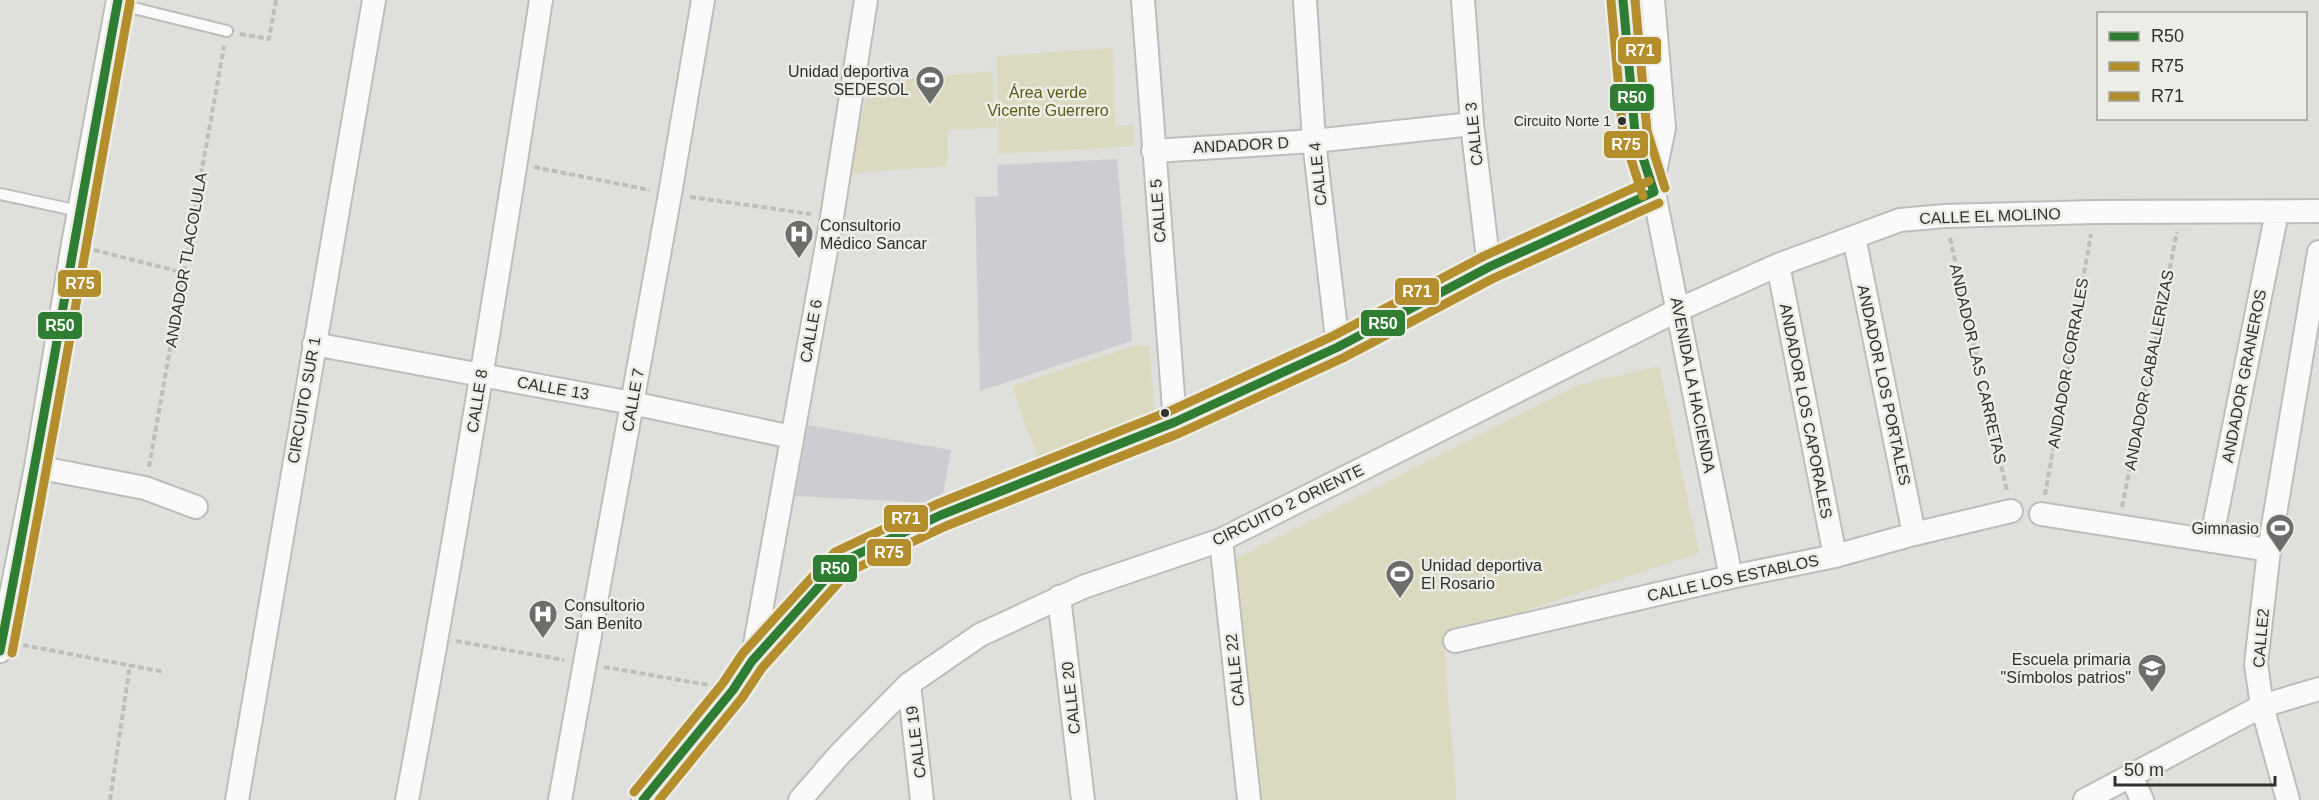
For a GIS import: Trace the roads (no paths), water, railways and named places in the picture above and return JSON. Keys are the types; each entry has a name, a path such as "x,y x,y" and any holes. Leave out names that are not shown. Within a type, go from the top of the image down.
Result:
{"street":[{"name":"CIRCUITO SUR 1","path":"237,800 374,0"},
{"name":"CALLE 8","path":"407,800 482,375 541,0"},
{"name":"CALLE 7","path":"560,800 703,0"},
{"name":"CALLE 6","path":"752,661 832,217 866,0"},
{"name":"CALLE 5","path":"1143,0 1175,422"},
{"name":"CALLE 4","path":"1305,0 1314,141 1338,347"},
{"name":"CALLE 3","path":"1463,0 1472,124 1489,267"},
{"name":"AVENIDA LA HACIENDA","path":"1623,0 1635,133 1653,187 1731,577"},
{"path":"643,800 734,690 752,661 841,562 941,515 1175,422 1338,347 1489,267 1653,187 1664,128 1653,0"},
{"path":"1,646 36,466 73,244 118,2"},
{"name":"ANDADOR D","path":"1153,151 1314,141 1472,124"},
{"name":"CALLE EL MOLINO","path":"1678,310 1778,265 1899,220 1945,216 2094,212 2319,211"},
{"name":"ANDADOR GRANEROS","path":"2211,541 2277,212"},
{"name":"ANDADOR LOS PORTALES","path":"1854,237 1914,534"},
{"name":"CALLE2","path":"2288,800 2262,706 2256,664 2270,550 2319,252"},
{"name":"ANDADOR LOS CAPORALES","path":"1778,265 1835,556"},
{"name":"CIRCUITO 2 ORIENTE","path":"800,800 839,755 909,684 980,635 1059,597 1221,540 1678,310"},
{"name":"CALLE 13","path":"314,344 632,403 792,437"},
{"path":"36,466 145,488 196,507"},
{"name":"CALLE LOS ESTABLOS","path":"1455,641 1731,577 1835,556 2011,511"},
{"path":"2041,514 2270,550"},
{"name":"CALLE 22","path":"1221,540 1249,800"},
{"name":"CALLE 20","path":"1059,597 1083,800"},
{"name":"CALLE 19","path":"909,684 922,800"},
{"path":"2085,800 2262,706 2318,692"},
{"path":"2131,776 2142,800"}],"lane":[{"path":"118,2 227,31"},
{"path":"0,194 79,211"}],"place":[{"name":"Unidad deportiva SEDESOL","path":"930,106"},
{"name":"Circuito Norte 1","path":"1622,121"},
{"name":"Consultorio Médico Sancar","path":"799,260"},
{"name":"Gimnasio","path":"2280,554"},
{"name":"Unidad deportiva El Rosario","path":"1400,600"},
{"name":"Consultorio San Benito","path":"543,640"},
{"name":"Escuela primaria \"Símbolos patrios\"","path":"2152,694"}],"park label":[{"name":"Área verde Vicente Guerrero","path":"1048,101"}]}
